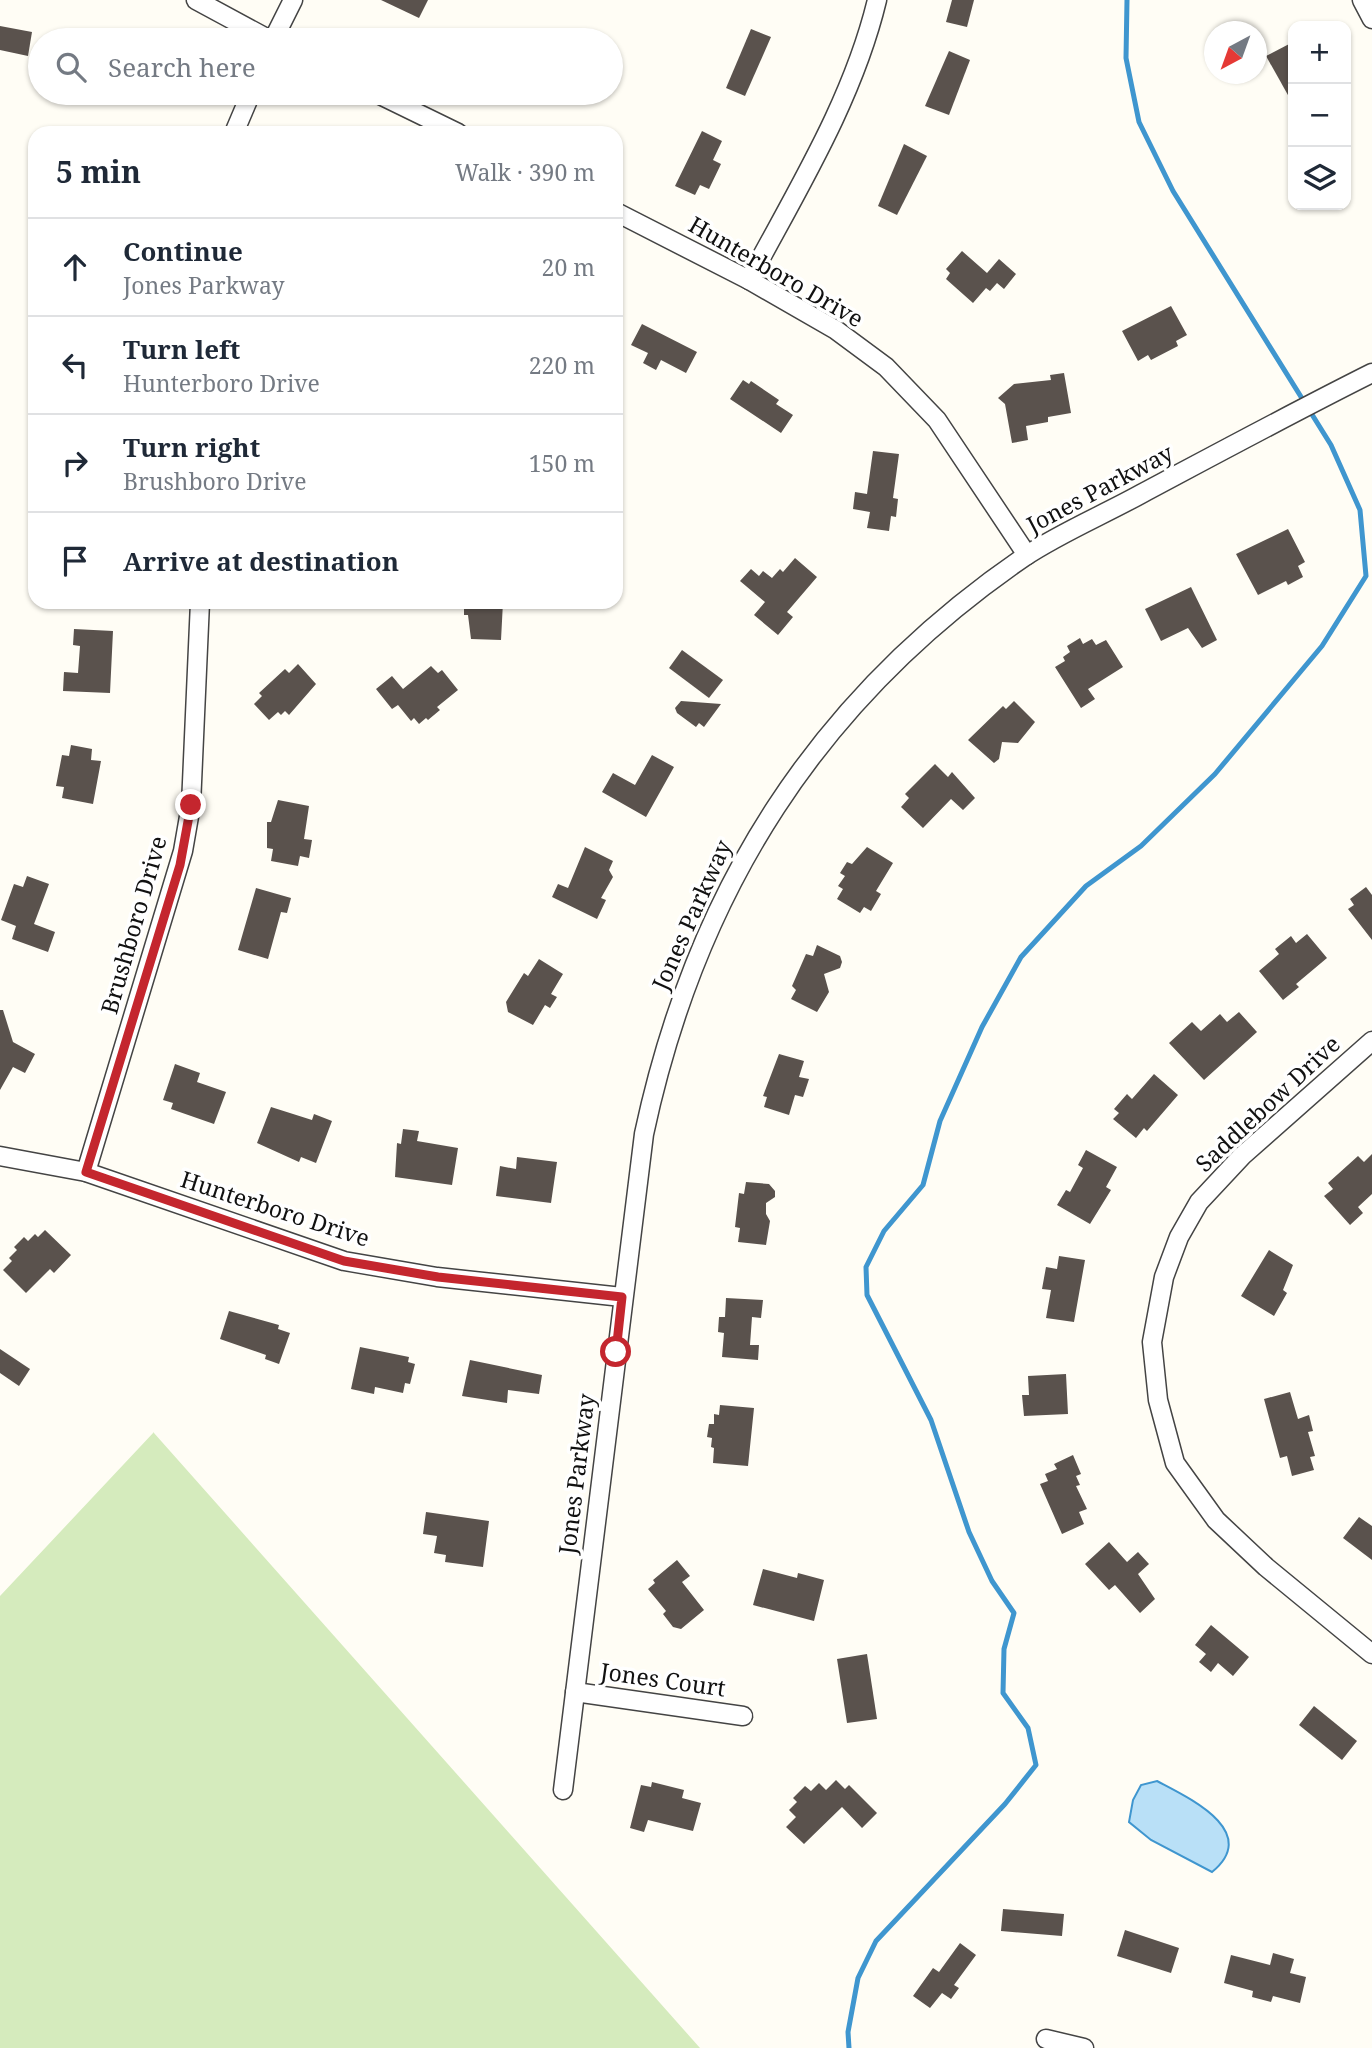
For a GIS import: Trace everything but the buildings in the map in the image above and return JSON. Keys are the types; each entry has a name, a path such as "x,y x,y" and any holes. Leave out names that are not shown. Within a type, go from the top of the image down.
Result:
{"street":[{"path":"196,0 248,28"},
{"path":"278,28 293,0"},
{"path":"749,280 830,129 861,54 877,0"},
{"path":"1362,0 1372,19"},
{"path":"237,126 246,105"},
{"path":"401,105 444,126"},
{"name":"Hunterboro Drive","path":"623,216 749,280 836,330 886,368 937,420 1027,555"},
{"name":"Jones Parkway","path":"563,1790 644,1134 661,1056 691,971 723,895 753,839 791,782 891,667 953,609 1027,555 1372,373"},
{"name":"Brushboro Drive","path":"86,1172 183,851 191,805 200,609"},
{"name":"Saddlebow Drive","path":"1372,1041 1242,1156 1199,1202 1180,1237 1164,1277 1152,1342 1158,1400 1175,1463 1216,1520 1266,1567 1372,1654"},
{"name":"Hunterboro Drive","path":"0,1156 86,1172 344,1261 438,1277 622,1297"},
{"name":"Jones Court","path":"575,1692 743,1716"},
{"path":"1046,2039 1084,2048"}],"green space":[{"path":"154,1432 700,2048 0,2048 0,1596"}],"water":[{"path":"1157,1781 1201,1806 1224,1829 1229,1843 1225,1857 1212,1872 1151,1840 1129,1822 1133,1800 1141,1785"}],"waterway":[{"path":"849,2048 848,2032 858,1978 876,1941 1005,1804 1036,1765 1028,1728 1003,1693 1004,1649 1014,1613 992,1581 969,1532 931,1420 867,1295 866,1267 884,1231 923,1185 940,1121 982,1027 1021,957 1086,886 1141,846 1215,774 1322,646 1366,576 1360,510 1331,445 1173,191 1139,122 1126,58 1127,0"}],"route":[{"path":"191,805 180,865 86,1172 344,1261 438,1277 622,1297 616,1352"}]}
